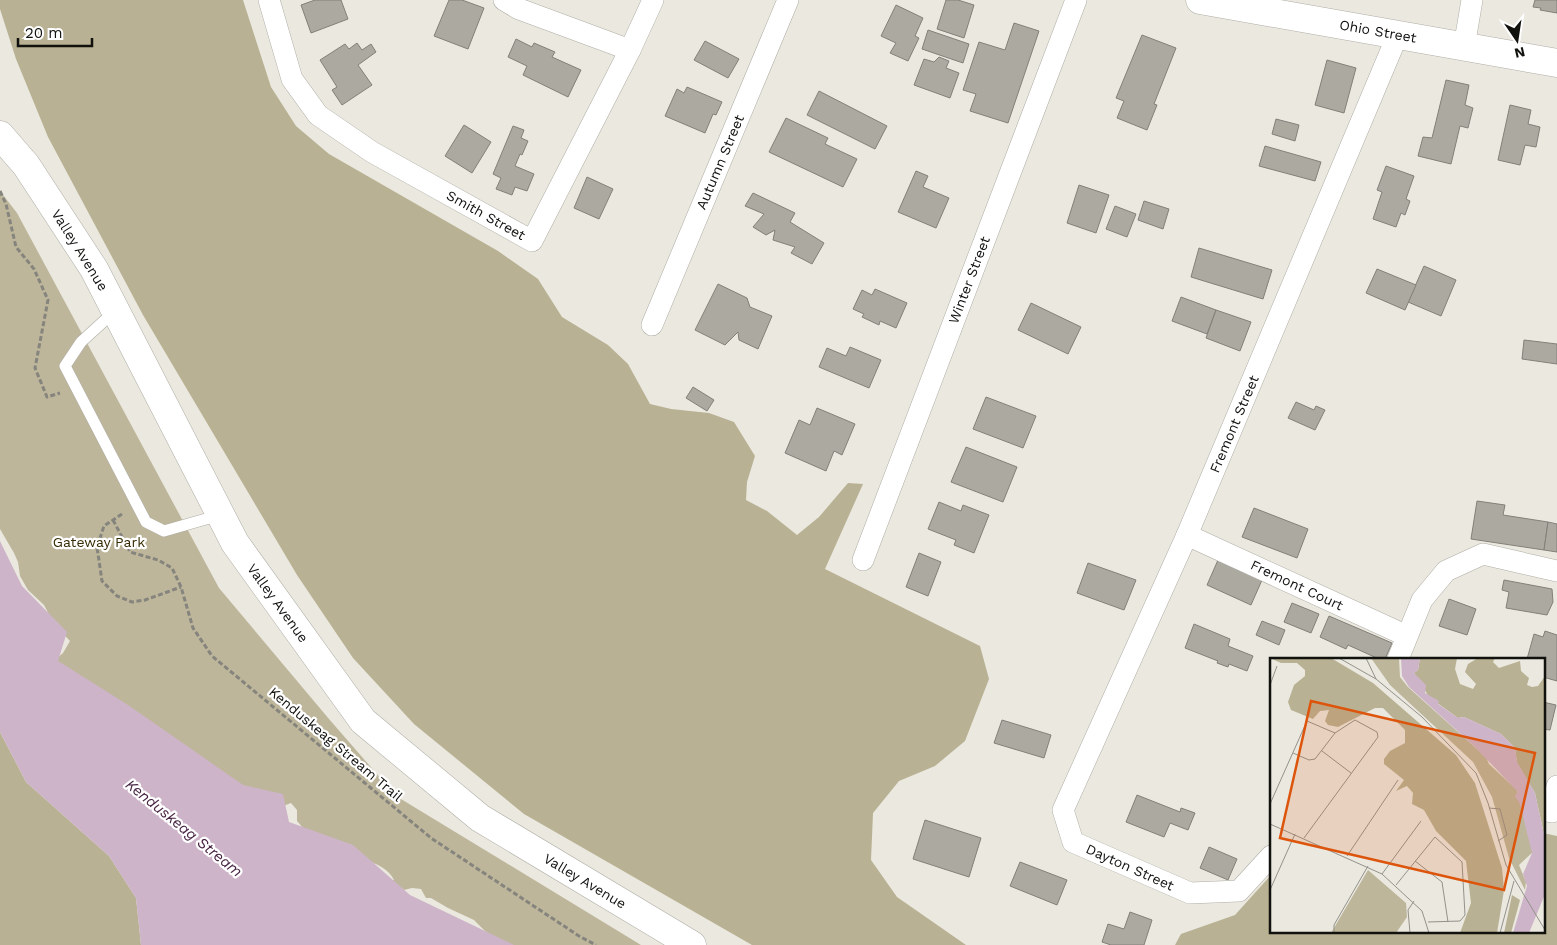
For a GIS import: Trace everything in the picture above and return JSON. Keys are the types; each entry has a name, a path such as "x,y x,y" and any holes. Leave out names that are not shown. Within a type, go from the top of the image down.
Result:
{"street":[{"name":"Smith Street","path":"269,0 292,79 318,115 372,152 532,240 630,50 653,0"},
{"path":"504,0 519,9 630,50"},
{"name":"Autumn Street","path":"652,325 788,0"},
{"name":"Winter Street","path":"863,560 1076,0"},
{"name":"Ohio Street","path":"1200,0 1557,63"},
{"path":"1464,47 1472,0"},
{"name":"Fremont Street","path":"1063,810 1187,534 1398,34"},
{"name":"Valley Avenue","path":"0,135 26,166 94,269 234,543 363,721 480,818 692,945"},
{"name":"Fremont Court","path":"1187,534 1407,636"},
{"path":"1398,658 1422,600 1446,572 1483,554 1557,571"},
{"path":"1548,811 1557,786"},
{"name":"Dayton Street","path":"1063,810 1073,842 1190,893 1238,891 1270,857"}],"lane":[{"path":"115,310 81,342 64,366 146,522 164,531 220,515"}],"path":[{"path":"0,191 6,204 16,247 34,269 48,300 35,368 47,397 76,389"},
{"path":"137,504 104,526 97,547 102,581 117,596 132,602 145,600 181,587"},
{"name":"Kenduskeag Stream Trail","path":"113,520 130,552 158,560 172,568 181,587 193,628 212,656 432,838 579,936 596,945"}],"green space":[{"name":"Gateway Park","path":"0,191 17,213 219,588 329,719 396,796 641,945 507,945 485,931 474,920 431,898 426,898 421,889 412,888 404,890 392,880 394,880 389,873 373,863 333,850 312,840 297,821 297,810 291,803 283,806 255,796 69,675 56,659 63,653 70,641 54,624 44,605 28,590 20,576 18,562 14,553 0,529"}],"shaded area":[{"path":"0,0 243,0 271,87 296,126 329,154 498,251 538,279 562,317 608,345 628,364 650,404 671,409 709,413 734,422 755,456 747,482 746,500 767,511 797,535 819,517 848,483 863,484 825,569 980,646 989,679 965,741 935,766 899,781 873,813 871,860 897,897 966,945 752,945 524,814 414,724 353,658 297,575 143,315 48,137 16,59 0,9"},
{"path":"0,732 26,782 109,856 136,898 141,945 0,945"},
{"path":"1544,833 1557,836 1557,945 1175,945 1181,934 1235,915 1270,876 1270,932 1544,932"}],"water":[{"name":"Kenduskeag Stream","path":"0,541 22,586 67,632 58,661 128,705 243,785 283,794 289,822 353,845 410,895 514,945 141,945 136,898 109,856 26,782 0,732"}],"building":[{"path":"315,0 341,0 348,19 311,33 301,5"},
{"path":"449,0 462,0 484,8 468,49 434,36"},
{"path":"946,0 958,0 974,5 964,38 937,29"},
{"path":"1535,0 1557,0 1557,13 1533,7"},
{"path":"896,5 923,18 915,36 919,38 908,61 890,53 896,43 881,36"},
{"path":"1014,23 1039,31 1008,123 970,111 976,94 963,90 979,42 1005,50"},
{"path":"928,30 969,44 963,63 922,49"},
{"path":"1142,35 1176,48 1154,104 1157,105 1147,130 1117,118 1124,101 1116,98"},
{"path":"516,39 532,47 534,43 555,52 552,57 581,70 568,97 523,75 527,66 508,57"},
{"path":"705,41 739,59 728,78 694,60"},
{"path":"357,43 362,50 371,44 376,52 358,65 372,85 342,105 332,90 337,87 320,60 345,44 349,49"},
{"path":"939,57 949,61 946,68 959,73 950,98 914,85 924,59 934,62"},
{"path":"1327,60 1356,68 1344,113 1315,105"},
{"path":"1446,80 1469,85 1465,105 1473,108 1468,128 1460,126 1451,164 1418,156 1423,137 1432,138"},
{"path":"687,87 722,102 716,115 713,114 705,133 665,116 677,89 684,93"},
{"path":"819,91 887,126 875,149 807,115"},
{"path":"1510,105 1531,110 1528,124 1540,127 1536,147 1525,145 1520,165 1498,160"},
{"path":"786,118 828,138 825,144 857,159 843,187 769,152"},
{"path":"1276,119 1299,125 1295,141 1272,134"},
{"path":"464,125 491,142 472,173 445,156"},
{"path":"513,126 524,130 521,138 528,141 515,166 534,174 527,191 515,187 512,195 496,189 501,178 493,174"},
{"path":"1265,146 1321,162 1315,181 1259,166"},
{"path":"1386,166 1414,176 1406,199 1410,201 1405,215 1401,213 1396,227 1373,219 1382,192 1377,190"},
{"path":"916,171 928,176 923,187 949,198 936,228 898,212"},
{"path":"587,177 613,189 599,219 574,208"},
{"path":"1079,185 1109,195 1096,233 1067,223"},
{"path":"753,193 795,213 790,222 824,243 812,264 791,253 795,247 773,240 775,230 766,235 753,227 764,214 745,206"},
{"path":"1144,201 1169,209 1163,229 1138,220"},
{"path":"1115,206 1136,214 1127,237 1106,229"},
{"path":"1199,248 1272,270 1263,299 1191,277"},
{"path":"1424,266 1456,280 1441,316 1408,302"},
{"path":"1377,269 1416,285 1405,310 1366,293"},
{"path":"718,284 747,298 750,307 772,316 758,349 739,340 738,332 725,345 695,330"},
{"path":"875,289 907,303 896,328 880,321 879,325 862,317 864,314 853,309 862,290 872,295"},
{"path":"1181,297 1216,310 1207,334 1172,321"},
{"path":"1031,303 1081,327 1068,354 1018,330"},
{"path":"1216,310 1251,322 1240,351 1206,338"},
{"path":"1524,340 1557,344 1557,364 1522,359"},
{"path":"850,347 881,360 869,388 819,367 827,348 846,356"},
{"path":"693,387 714,400 707,411 686,398"},
{"path":"986,397 1036,416 1023,448 973,429"},
{"path":"1296,402 1314,410 1316,406 1325,410 1315,430 1288,418"},
{"path":"817,408 855,424 842,455 834,451 826,471 785,453 799,420 810,425"},
{"path":"966,447 1017,467 1003,502 951,482"},
{"path":"1477,501 1505,505 1503,515 1548,522 1544,550 1471,539"},
{"path":"939,502 961,511 963,505 989,515 974,553 954,545 956,540 928,529"},
{"path":"1254,508 1308,529 1297,558 1242,537"},
{"path":"1548,522 1557,524 1557,552 1544,550"},
{"path":"919,553 941,562 928,596 906,587"},
{"path":"1218,560 1262,580 1251,605 1207,585"},
{"path":"1088,563 1136,580 1124,610 1077,593"},
{"path":"1504,580 1552,589 1553,602 1547,615 1506,608 1509,592 1502,590"},
{"path":"1449,599 1476,609 1467,635 1439,626"},
{"path":"1292,603 1319,614 1311,633 1284,622"},
{"path":"1329,616 1392,643 1385,658 1377,658 1348,645 1346,649 1320,637"},
{"path":"1262,621 1285,630 1279,645 1256,635"},
{"path":"1194,624 1230,639 1228,646 1253,656 1247,671 1229,664 1228,667 1217,663 1218,661 1185,648"},
{"path":"1545,631 1557,635 1557,681 1544,677 1544,658 1527,658 1534,634 1543,637"},
{"path":"1544,702 1556,705 1550,730 1544,729"},
{"path":"1002,720 1051,735 1044,758 994,743"},
{"path":"1137,795 1180,812 1181,808 1195,813 1188,830 1170,823 1164,837 1126,822"},
{"path":"925,820 981,838 969,877 913,859"},
{"path":"1209,847 1237,859 1228,880 1200,868"},
{"path":"1020,862 1067,880 1057,905 1010,886"},
{"path":"1130,912 1152,920 1144,945 1111,945 1102,942 1108,924 1124,929"}]}
